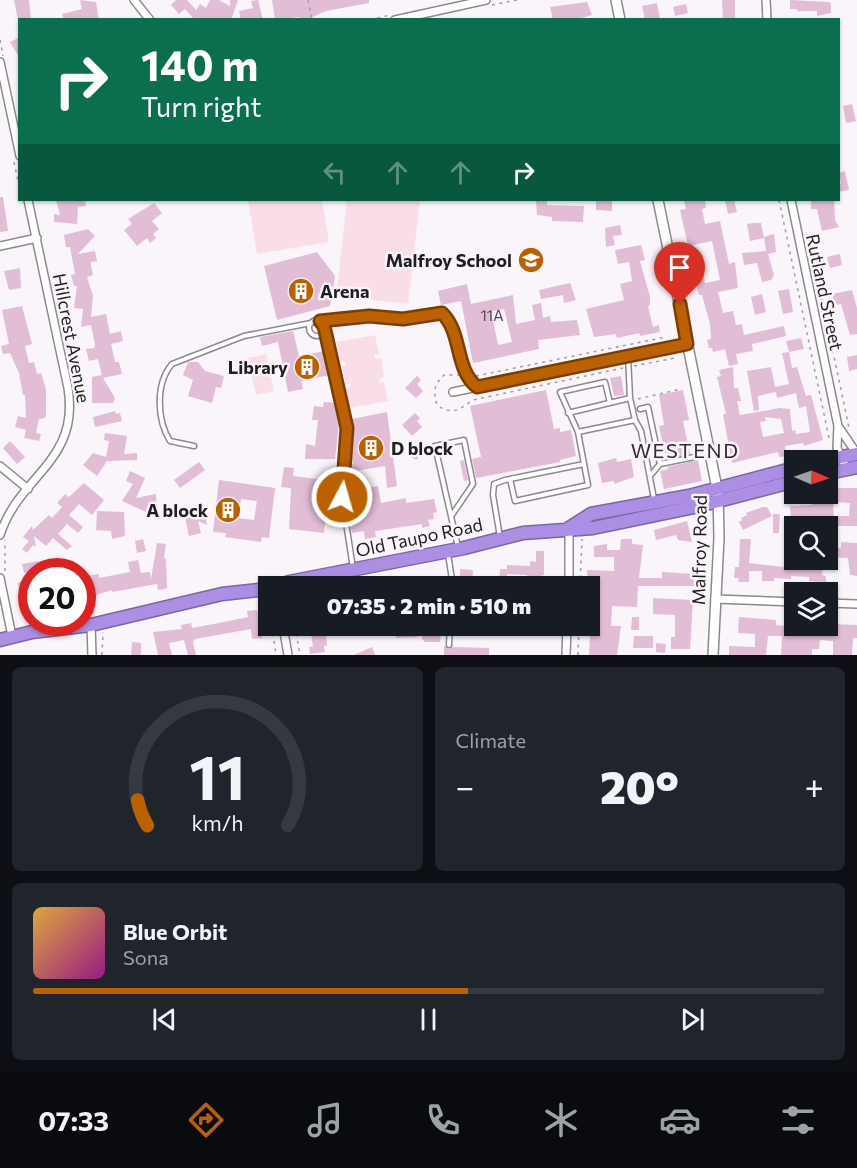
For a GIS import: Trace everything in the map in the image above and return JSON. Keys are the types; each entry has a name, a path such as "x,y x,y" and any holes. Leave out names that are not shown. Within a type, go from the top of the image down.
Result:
{"highway":[{"path":"838,458 857,454"},
{"name":"Old Taupo Road","path":"569,528 591,514 655,503 784,471"},
{"name":"Old Taupo Road","path":"322,576 453,550 500,538 569,528 593,528 718,501 784,484"},
{"path":"96,629 216,595 258,594"},
{"path":"6,638 26,636"}],"main road":[{"path":"616,0 620,18"},
{"name":"Malfroy Road","path":"658,201 717,487 720,538 713,655"}],"street":[{"path":"134,0 148,18"},
{"path":"403,18 466,2 486,0"},
{"path":"766,0 767,18"},
{"path":"0,62 18,147"},
{"name":"Hillcrest Avenue","path":"2,538 9,515 56,455 71,415 68,388 28,201"},
{"name":"Rutland Street","path":"791,201 838,426 837,448 841,457 852,468"},
{"path":"0,246 37,238"},
{"path":"453,392 687,344"},
{"name":"Rutland Street","path":"838,426 857,454"},
{"path":"0,466 28,489"},
{"path":"569,528 569,576"},
{"path":"3,579 6,638"},
{"path":"715,599 784,602"},
{"path":"838,603 857,604"},
{"path":"92,655 95,636"},
{"path":"285,636 288,655"},
{"path":"566,655 567,636"}],"lane":[{"path":"194,446 170,441 162,422 162,382 165,372 172,364 244,336 320,321 369,316 403,319 442,313 451,325 467,378 477,387"},
{"path":"320,321 323,324 347,428 342,497 353,569"},
{"path":"310,323 309,330 312,334 320,335 323,331"},
{"path":"628,356 630,399 635,420 641,431 655,503"},
{"path":"510,478 515,501 588,485 578,432 560,392 605,382 610,403"},
{"path":"568,412 630,399"},
{"path":"640,408 648,407 660,464"},
{"path":"578,432 635,420"},
{"path":"452,515 473,484 464,440 435,446 452,515 453,576"},
{"path":"650,476 660,464 710,454"},
{"path":"500,538 493,489 498,482 584,464"},
{"path":"449,636 449,645"}],"path":[{"path":"308,0 312,18"},
{"path":"779,201 831,448"},
{"path":"803,232 809,237 850,434"},
{"path":"467,378 666,337"},
{"path":"638,399 681,389"},
{"path":"2,538 3,579"},
{"path":"580,576 582,538"},
{"path":"96,629 103,631 102,655"},
{"path":"273,636 276,655"},
{"path":"297,636 300,655"},
{"path":"578,655 579,636"}],"shaded area":[{"path":"248,201 322,201 329,242 257,254"},
{"path":"347,201 420,201 408,304 336,296"},
{"path":"375,335 379,354 374,355 375,359 381,358 384,377 379,379 380,383 384,382 388,401 349,408 346,389 350,388 350,384 346,384 342,366 346,365 345,361 340,361 336,342"},
{"path":"266,354 274,391 256,395 248,358"}],"building":[{"path":"14,0 29,0 31,18 18,18 18,20"},
{"path":"80,0 96,2 99,18 63,18 62,14 82,9"},
{"path":"176,0 187,0 196,10 200,4 206,8 210,0 219,0 230,6 230,0 238,0 232,18 193,18 185,9 179,14 171,5"},
{"path":"258,0 262,18 241,18 239,11 253,8 251,1"},
{"path":"272,0 369,0 369,3 326,11 310,18 275,18"},
{"path":"722,0 735,0 735,18 723,18"},
{"path":"790,0 828,2 831,3 831,13 817,16 817,11 790,9"},
{"path":"587,2 592,15 581,18 553,18 550,7"},
{"path":"657,3 660,18 645,18 642,6"},
{"path":"686,4 688,13 675,16 673,7"},
{"path":"18,38 18,56 10,42"},
{"path":"852,104 856,121 846,123 843,106"},
{"path":"845,171 849,190 840,192 840,173"},
{"path":"0,197 3,197 8,231 0,232"},
{"path":"56,201 85,201 86,206 78,207 77,224 54,222 54,214 60,215"},
{"path":"536,201 547,201 547,205 584,206 583,222 552,221 552,217 537,215"},
{"path":"596,201 612,201 612,211 596,210"},
{"path":"684,201 705,201 706,208 702,209 705,224 720,221 729,264 735,262 738,288 718,292 723,313 733,311 736,325 742,324 744,335 784,326 786,336 752,344 753,351 736,354 738,364 729,366 725,349 713,352 712,348 709,348 707,340 711,339 710,324 702,295 699,295 691,262 700,260 705,283 720,280 712,241 688,246 680,210 686,209"},
{"path":"725,201 734,201 737,212 728,214"},
{"path":"811,201 834,201 835,220 839,227 822,231 817,209 811,209"},
{"path":"154,203 162,213 152,221 159,229 153,234 156,238 150,243 147,238 137,246 124,230 132,224 128,219"},
{"path":"761,223 764,238 750,241 747,224"},
{"path":"620,225 622,235 613,236 615,245 606,247 605,228"},
{"path":"88,229 95,236 78,254 95,251 97,261 91,262 93,275 87,277 93,296 91,317 106,314 110,334 121,331 123,341 111,344 115,362 119,362 122,374 103,378 115,398 113,403 92,403 92,377 102,375 98,359 89,361 86,349 94,348 95,345 91,325 81,327 83,309 74,308 77,286 74,286 71,275 75,274 70,247 66,247 64,235"},
{"path":"774,234 776,252 768,254 774,275 771,280 762,282 757,263 744,265 742,253 766,251 764,237"},
{"path":"641,245 645,260 640,261 650,297 648,306 653,327 659,325 660,332 640,336 639,333 617,338 616,334 594,337 586,309 624,300 620,284 632,281 629,262 618,264 615,250"},
{"name":"Arena","path":"317,252 335,276 330,306 277,320 264,266"},
{"path":"840,254 842,265 830,268 827,257"},
{"path":"20,268 21,288 9,290 4,271"},
{"path":"570,283 576,300 564,303 563,295 541,299 539,290"},
{"path":"467,284 471,304 513,295 516,324 535,320 532,305 541,303 543,318 550,316 551,322 577,320 580,335 538,340 539,349 473,363 461,301 441,305 438,291","holes":["504,309 512,342 498,345 491,311"]},
{"path":"789,289 793,312 783,314 778,291"},
{"path":"852,290 857,308 857,334 850,335 841,304 835,305 832,294"},
{"path":"762,294 766,312 755,315 751,297"},
{"path":"22,306 32,344 25,346 29,363 34,362 37,374 41,373 46,389 46,415 45,418 39,419 36,433 41,434 39,441 24,438 26,430 15,427 18,416 26,418 25,395 23,395 19,373 10,353 3,354 1,346 9,344 2,310"},
{"name":"Library","path":"293,331 299,356 324,351 330,375 301,381 303,389 288,392 278,342 262,346 260,337"},
{"path":"801,338 804,349 789,352 786,341"},
{"path":"789,352 792,368 797,367 806,396 811,395 823,440 804,446 803,443 785,446 784,456 779,457 778,452 732,463 723,414 726,414 717,377 721,376 719,370 733,367 734,388 738,388 741,401 737,401 740,415 780,408 790,409 792,431 795,430 796,434 810,432 806,406 799,408 796,393 777,398 776,392 758,396 759,410 754,411 747,371 771,367 775,387 789,384 782,353","holes":["765,417 781,419 784,433 763,437 760,422 766,421"]},
{"path":"857,355 857,369 849,371 847,357"},
{"path":"188,362 198,362 205,371 224,376 221,388 216,387 212,403 188,396 193,380 183,375"},
{"path":"417,376 421,380 417,384 423,391 416,398 405,388"},
{"path":"621,376 624,395 614,396 610,378"},
{"path":"546,390 554,429 560,428 560,432 571,430 576,456 560,460 560,462 476,478 472,459 481,457 470,406"},
{"path":"683,390 689,420 683,421 690,454 666,459 659,426 664,425 659,395"},
{"path":"324,402 337,403 340,416 335,459 305,459 306,444 315,446 318,420 312,420 314,406 323,407"},
{"path":"115,411 116,414 120,413 122,421 95,427 93,417"},
{"name":"D block","path":"387,412 397,486 387,488 385,466 355,471 354,479 347,478 349,464 353,464 350,448 352,419"},
{"path":"415,413 420,418 417,421 422,427 412,436 402,425"},
{"path":"105,433 127,436 124,454 137,453 137,460 107,461 97,476 83,465 93,453 106,457 109,441 104,440"},
{"path":"10,441 25,457 17,464 3,448"},
{"path":"414,448 421,450 417,460 410,457"},
{"path":"616,458 617,462 631,459 634,477 614,484 614,481 602,483 598,463"},
{"path":"464,460 468,480 464,481 460,461"},
{"path":"698,460 702,481 664,489 660,471 668,469 667,467"},
{"path":"199,462 205,470 180,488 174,480"},
{"path":"284,467 294,468 293,476 318,479 318,484 329,486 324,533 289,529 291,488 281,487"},
{"path":"130,471 145,478 136,498 156,494 157,517 122,501 133,484 126,481"},
{"name":"A block","path":"219,480 275,488 269,538 262,537 261,542 225,537 226,533 213,532","holes":["241,499 257,501 254,520 238,518"]},
{"path":"84,483 104,500 92,515 79,504 69,515 83,527 78,533 67,524 58,534 72,546 67,550 53,538 46,546 34,536 36,547 33,545 27,553 22,549 29,541 23,537 32,526 33,530 49,515 52,518 62,507 57,503 65,494 69,497"},
{"path":"365,483 366,488 378,486 381,503 406,498 406,503 434,499 437,512 433,513 434,519 428,520 430,526 422,528 422,524 375,531 376,537 365,539 364,531 352,533 350,523 357,522 354,502 358,501 356,484"},
{"path":"838,488 857,488 857,526 838,526 838,516 849,516 850,503 838,502"},
{"path":"833,504 834,516 791,516 790,506"},
{"path":"203,505 207,525 198,521 201,533 189,536 183,508"},
{"path":"767,507 772,516 743,530 739,522 741,518 747,515 746,513"},
{"path":"97,511 124,512 125,536 112,539 111,531 96,530"},
{"path":"773,514 780,514 779,533 773,533"},
{"path":"687,521 692,542 678,540 676,535 656,540 654,530"},
{"path":"143,539 146,551 137,553 135,541"},
{"path":"621,539 632,539 632,544 643,545 639,578 662,578 662,572 694,574 694,586 638,586 637,607 612,606 611,626 621,626 617,655 589,655 590,636 600,636 600,576 588,576 587,570 614,571 614,557 594,557 594,546 607,544 607,550 620,550"},
{"path":"740,539 751,539 749,563 784,567 784,570 822,570 826,582 809,581 809,577 791,576 791,579 774,578 774,581 762,581 762,571 749,571 749,582 738,582 739,578 734,578 735,567 739,567"},
{"path":"841,542 857,543 857,576 850,575 848,558 838,558 838,548 841,548"},
{"path":"157,543 166,544 164,558 166,559 167,588 158,590 157,584 112,592 112,590 96,595 96,574 99,574 99,578 130,572 128,562 138,560 141,573 150,572 151,579"},
{"path":"536,551 544,551 544,575 507,574 507,576 500,576 500,569 507,569 507,565 530,566 530,561 536,562"},
{"path":"460,569 473,570 473,576 460,576"},
{"path":"653,598 693,600 690,649 671,649 671,637 675,637 675,615 653,614"},
{"path":"257,610 258,636 262,638 252,639 251,629 195,639 193,642 196,655 188,655 184,640 169,643 172,655 158,655 153,632 182,629 181,625 191,623 192,628 248,617 247,611"},
{"path":"632,617 639,617 639,630 631,630"},
{"path":"739,617 776,620 776,625 784,626 784,636 838,636 838,624 857,625 857,638 853,638 852,655 833,655 833,641 820,640 819,649 812,649 812,655 781,655 782,636 768,636 766,655 729,655 729,646 755,647 755,634 738,633"},
{"path":"311,636 326,636 325,652 310,654 309,647 313,647"},
{"path":"396,636 417,637 396,638"},
{"path":"422,636 441,636 440,642 425,642"},
{"path":"634,636 653,636 653,648 633,648"},
{"path":"132,642 141,643 141,655 131,655"},
{"path":"656,643 666,644 665,653 656,652"},
{"path":"444,646 449,649 453,647 489,648 489,655 444,655"},
{"path":"372,647 375,655 354,655"}],"place":[{"name":"Malfroy School","path":"531,260"},
{"name":"Arena","path":"301,291"},
{"name":"Library","path":"307,367"},
{"name":"D block","path":"371,448"},
{"name":"A block","path":"228,510"}],"district":[{"name":"WESTEND","path":"685,450"}],"route":[{"path":"342,497 347,428 323,331 324,326 320,321 369,316 403,319 442,313 451,325 463,372 477,387 687,344 680,304"}]}
